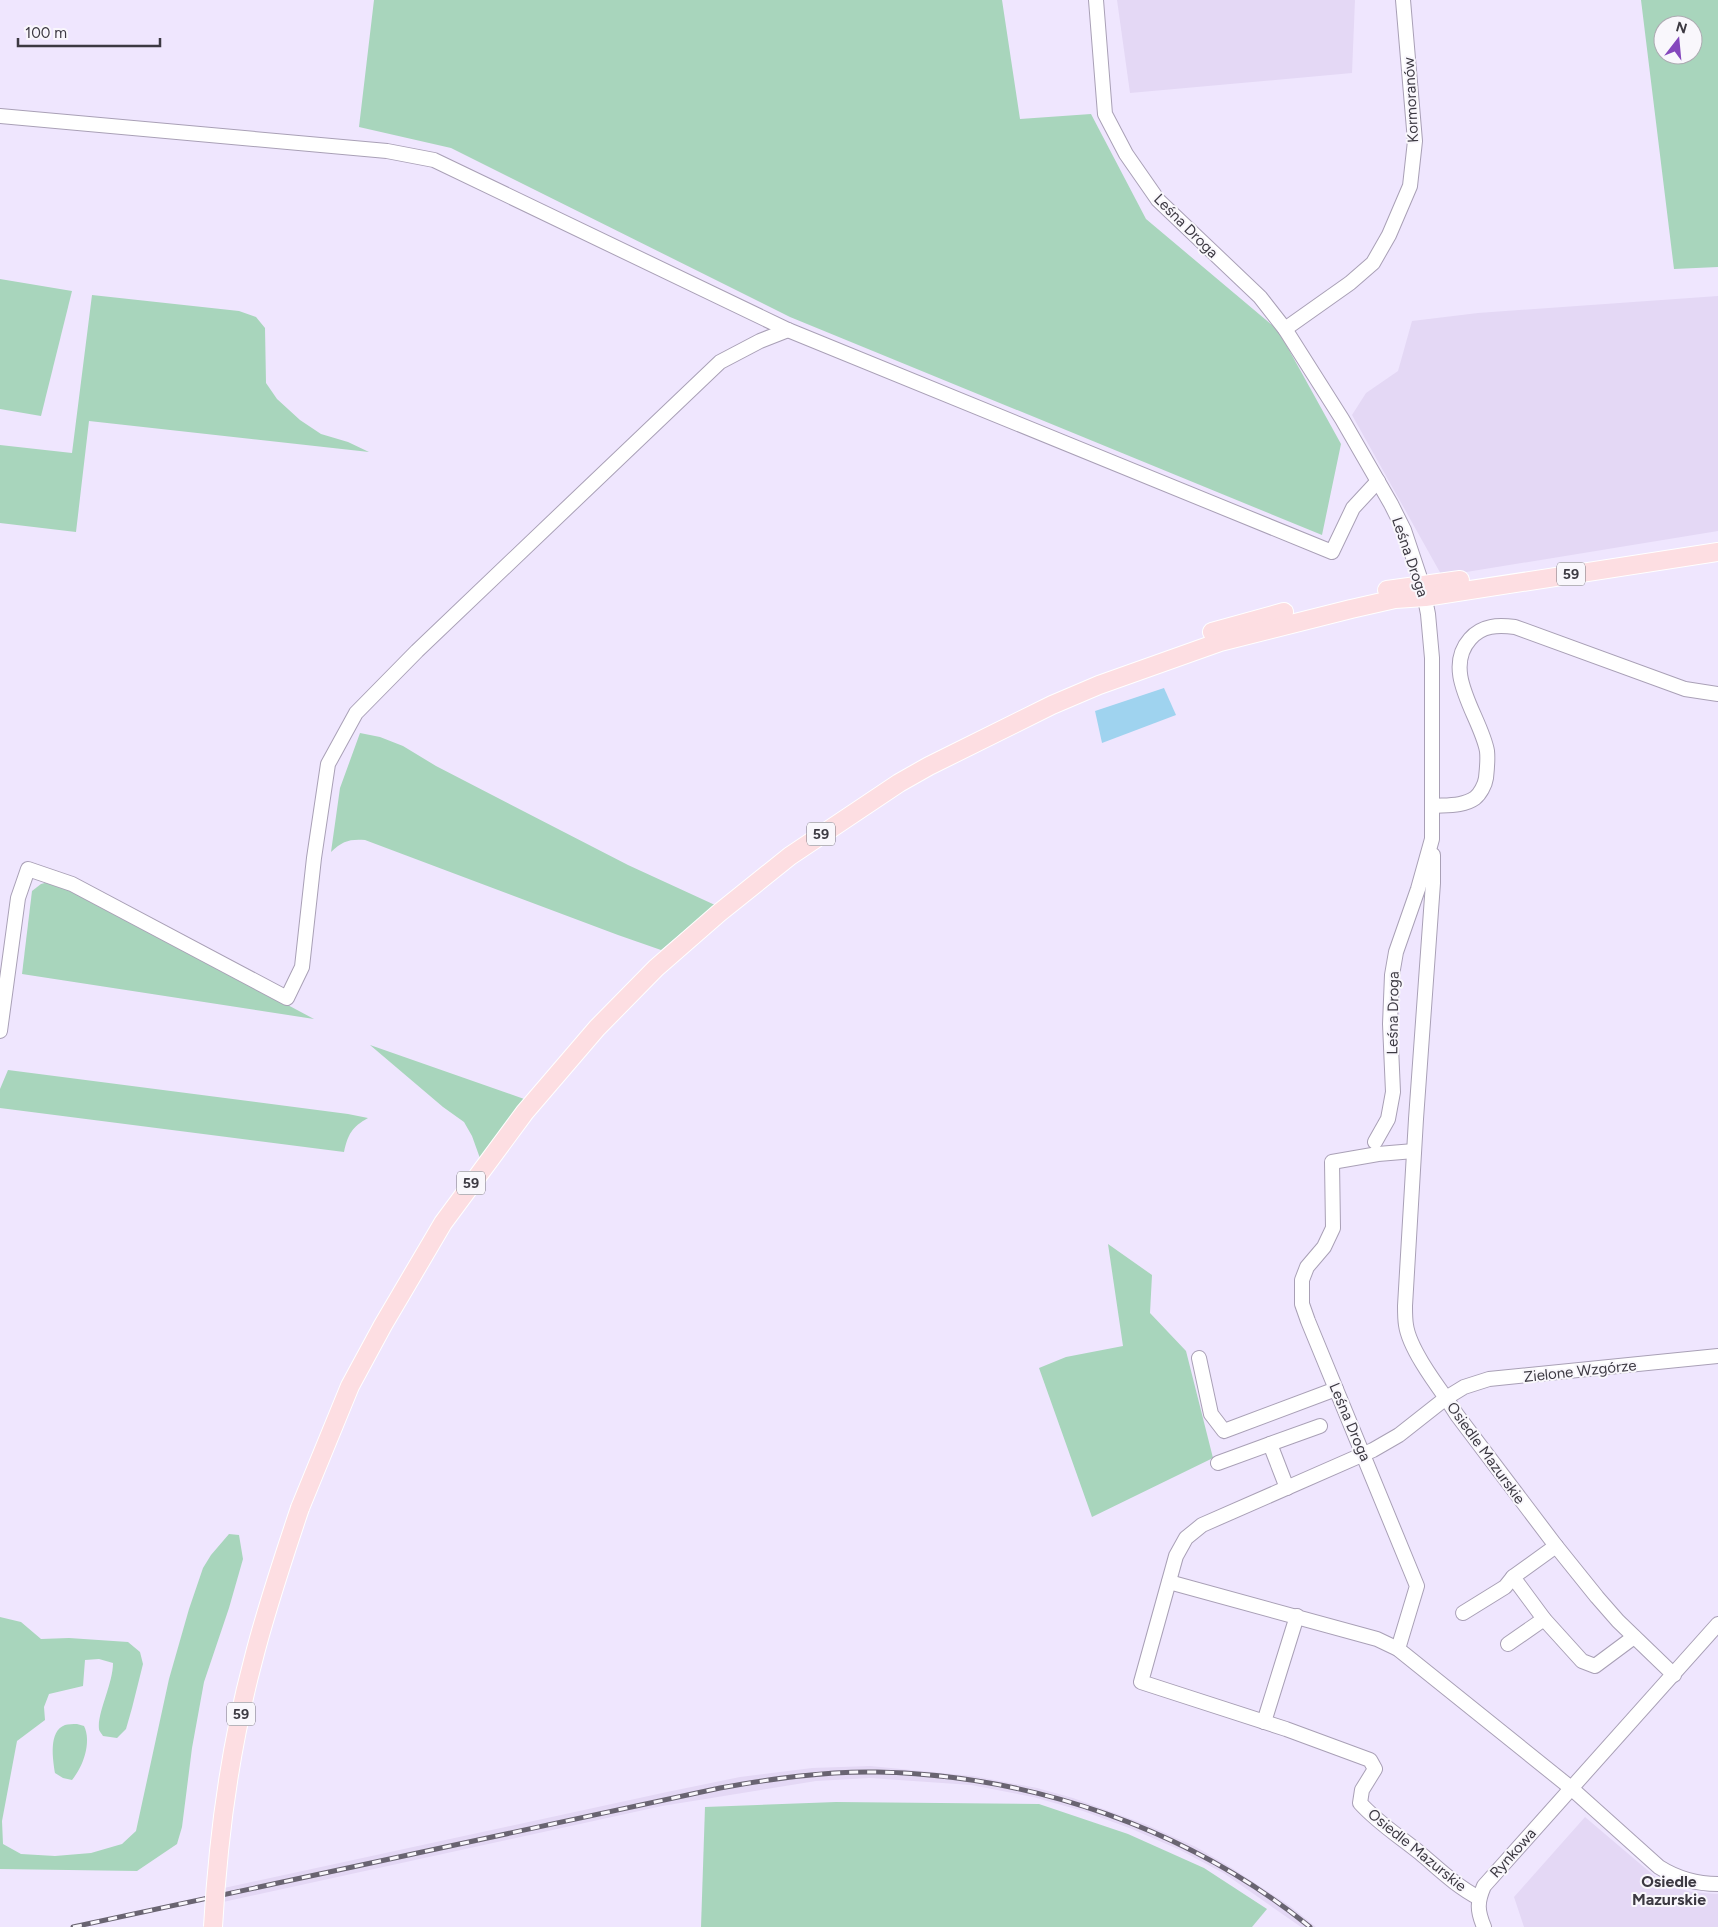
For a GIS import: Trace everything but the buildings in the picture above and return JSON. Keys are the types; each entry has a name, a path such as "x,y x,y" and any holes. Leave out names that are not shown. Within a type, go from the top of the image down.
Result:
{"main road":[{"name":"59","path":"213,1927 228,1788 245,1691 266,1612 300,1508 350,1386 403,1290 443,1223 489,1158 597,1028 656,968 719,913 790,856 823,832 899,783 929,766 1052,705 1099,685 1220,642 1313,617 1395,599 1456,581 1718,541"},
{"name":"59","path":"1423,591 1718,552"}],"street":[{"name":"Leśna Droga","path":"1096,0 1105,114 1126,154 1158,200 1260,297 1286,329 1342,418 1404,530 1423,591 1432,658 1434,806 1432,839 1418,889 1396,952 1392,975 1390,1024 1394,1092 1388,1119 1374,1142"},
{"name":"Kormoranów","path":"1286,329 1350,283 1373,263 1389,235 1410,186 1415,140 1403,0"},
{"path":"0,116 387,152 434,160 788,330 1332,552 1353,508 1378,481"},
{"path":"0,1031 18,898 28,869 72,884 287,998 302,967 314,858 328,764 356,713 431,637 720,362 760,341 788,330"},
{"path":"1434,806 1461,804 1475,798 1485,784 1488,769 1487,751 1460,676 1459,660 1464,646 1477,631 1498,625 1515,627 1685,689 1718,694"},
{"path":"1432,839 1433,883 1405,1306 1406,1327 1411,1340 1446,1398"},
{"name":"Leśna Droga","path":"1398,1649 1417,1586 1308,1321 1302,1304 1301,1293 1302,1280 1307,1267 1324,1247 1333,1228 1332,1162 1378,1154 1414,1151"},
{"name":"Zielone Wzgórze","path":"1446,1398 1464,1387 1489,1379 1718,1356"},
{"path":"1199,1358 1212,1414 1224,1431 1336,1389"},
{"name":"Osiedle Mazurskie","path":"1479,1898 1463,1890 1418,1852 1386,1829 1360,1803 1362,1790 1376,1769 1370,1760 1264,1722 1141,1682 1176,1556 1186,1538 1202,1525 1363,1455 1399,1435 1446,1398 1556,1546 1597,1597 1634,1637 1674,1675"},
{"path":"1218,1462 1320,1426"},
{"path":"1270,1444 1286,1488"},
{"path":"1463,1613 1505,1587 1513,1577 1556,1546"},
{"path":"1513,1577 1544,1620 1582,1661 1594,1666 1634,1637"},
{"path":"1169,1582 1377,1639 1398,1649 1571,1788 1659,1867 1673,1876 1689,1881 1718,1884"},
{"path":"1264,1722 1298,1616"},
{"path":"1508,1644 1544,1620"},
{"name":"Rynkowa","path":"1479,1898 1484,1886 1718,1624"},
{"path":"1479,1898 1478,1910 1484,1927"}],"shaded area":[{"path":"1117,0 1355,0 1352,73 1130,93"},
{"path":"1718,296 1718,531 1442,576 1352,415 1366,393 1398,371 1412,321 1478,313"},
{"path":"870,1766 973,1776 1037,1788 1073,1798 1145,1824 1196,1847 1290,1906 1316,1927 1301,1927 1225,1874 1180,1850 1132,1829 1083,1811 1033,1797 971,1785 870,1778 816,1781 662,1806 223,1902 224,1888 667,1792 740,1777 812,1768"},
{"path":"1585,1817 1665,1885 1692,1892 1718,1894 1718,1927 1524,1927 1514,1897"}],"green space":[{"path":"374,0 1002,0 1020,119 1091,114 1146,219 1278,330 1341,444 1322,535 790,317 451,148 359,127"},
{"path":"1641,0 1718,0 1718,267 1674,269"},
{"path":"0,279 72,291 41,416 0,409"},
{"path":"92,295 239,311 256,317 265,328 266,383 277,399 300,420 321,434 348,442 369,452 89,421 76,532 0,523 0,445 72,453"},
{"path":"360,733 380,737 403,746 436,766 628,865 715,905 661,950 365,840 346,842 331,852 340,788"},
{"path":"52,881 314,1019 22,974 32,891 41,884"},
{"path":"370,1045 527,1100 481,1161 472,1136 464,1122 443,1107"},
{"path":"8,1070 368,1118 352,1132 347,1140 344,1152 0,1108 0,1089"},
{"path":"1108,1244 1152,1275 1150,1313 1186,1351 1213,1458 1092,1517 1039,1368 1066,1357 1123,1346"},
{"path":"229,1534 239,1535 243,1559 204,1682 192,1748 182,1827 177,1844 137,1871 0,1869 0,1617 21,1622 41,1639 69,1638 128,1642 140,1652 143,1664 132,1708 126,1729 117,1738 103,1736 99,1729 100,1715 111,1680 113,1663 99,1659 85,1660 83,1686 49,1694 44,1707 45,1720 17,1741 2,1821 3,1844 21,1854 55,1856 91,1853 122,1844 136,1831 169,1679 203,1568 211,1555"},
{"path":"77,1724 84,1726 87,1747 80,1768 72,1780 63,1778 55,1773 53,1746 56,1733 60,1728 66,1725"},
{"path":"836,1802 1039,1804 1128,1834 1204,1868 1267,1909 1252,1927 701,1927 705,1807"}],"water":[{"path":"1164,688 1176,715 1102,743 1095,711"}],"railway":[{"path":"73,1927 720,1788 798,1776 857,1772 935,1776 993,1784 1050,1797 1106,1814 1161,1836 1213,1862 1263,1892 1310,1927"}],"district":[{"name":"Osiedle Mazurskie","path":"1669,1890"}]}
